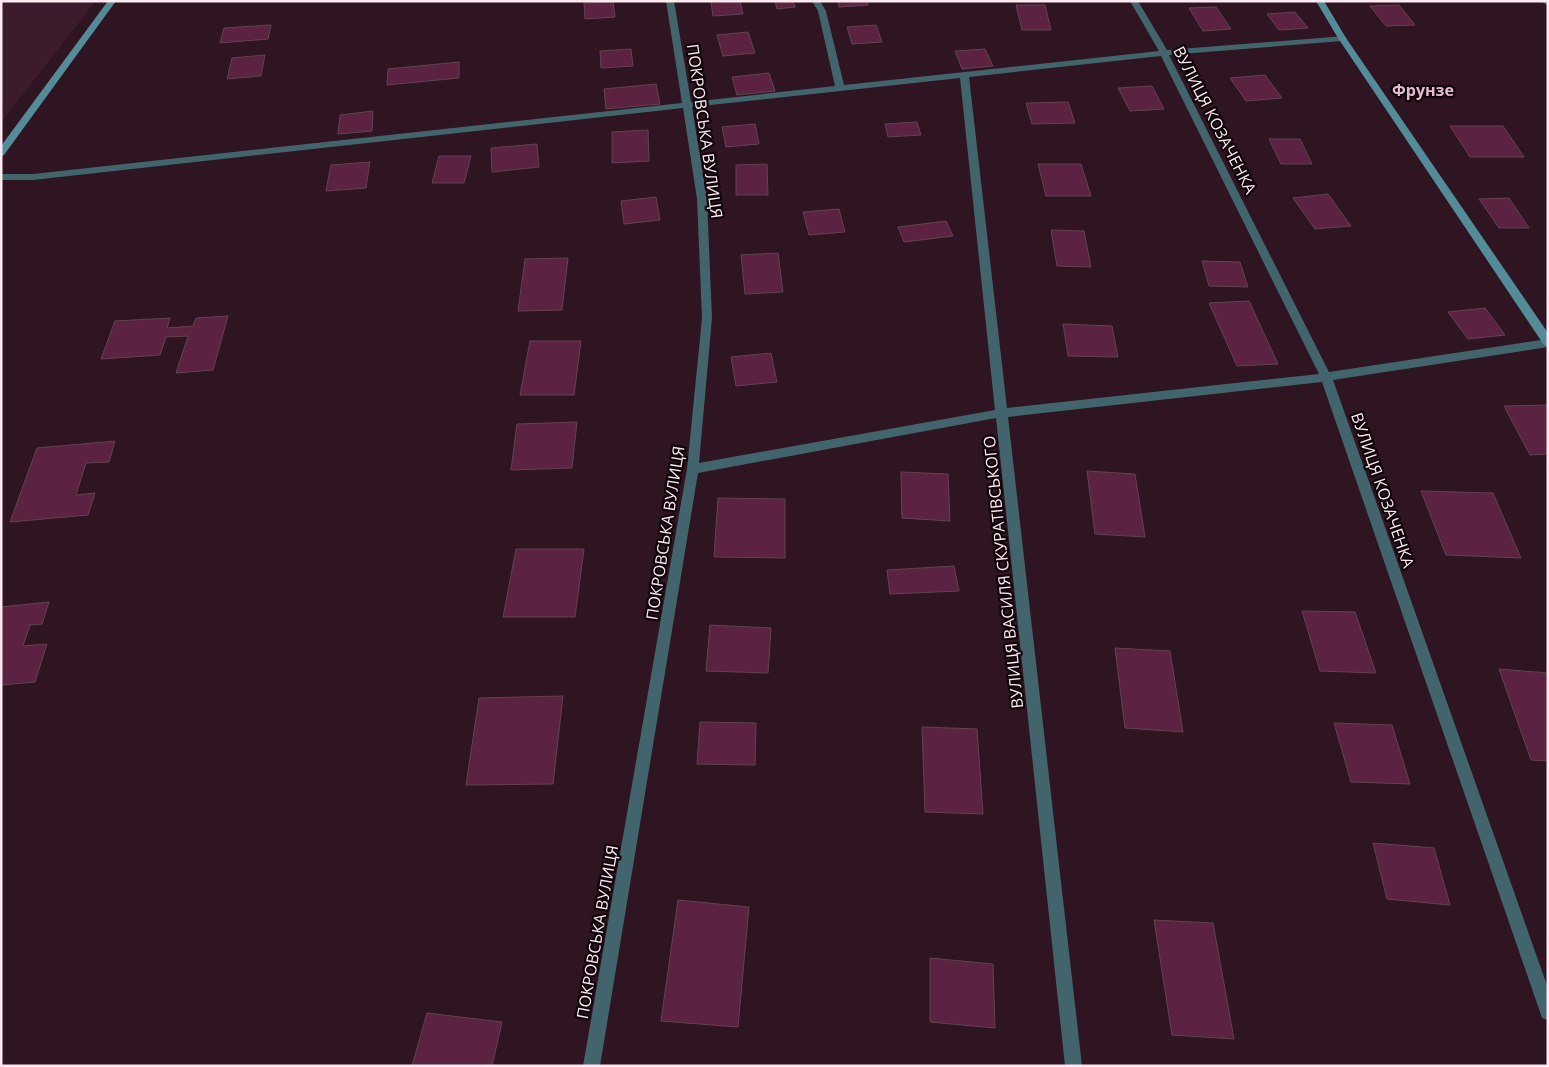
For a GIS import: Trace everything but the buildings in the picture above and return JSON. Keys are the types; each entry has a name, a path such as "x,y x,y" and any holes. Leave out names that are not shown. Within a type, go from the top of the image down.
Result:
{"street":[{"path":"1,153 112,1"},
{"name":"ПОКРОВСЬКА ВУЛИЦЯ","path":"591,1066 693,469 707,318 702,199 670,1"},
{"path":"816,1 822,10 840,89"},
{"name":"ВУЛИЦЯ КОЗАЧЕНКА","path":"1134,1 1164,53 1326,377 1548,1012"},
{"path":"693,469 1002,413 1326,377 1548,342 1342,38 1320,1"},
{"path":"1,177 33,177 1164,53 1342,38"},
{"name":"ВУЛИЦЯ ВАСИЛЯ СКУРАТІВСЬКОГО","path":"964,76 1074,1066"}],"shaded area":[{"path":"1,1 96,1 1,122"}],"district":[{"name":"Фрунзе","path":"1423,90"}]}
